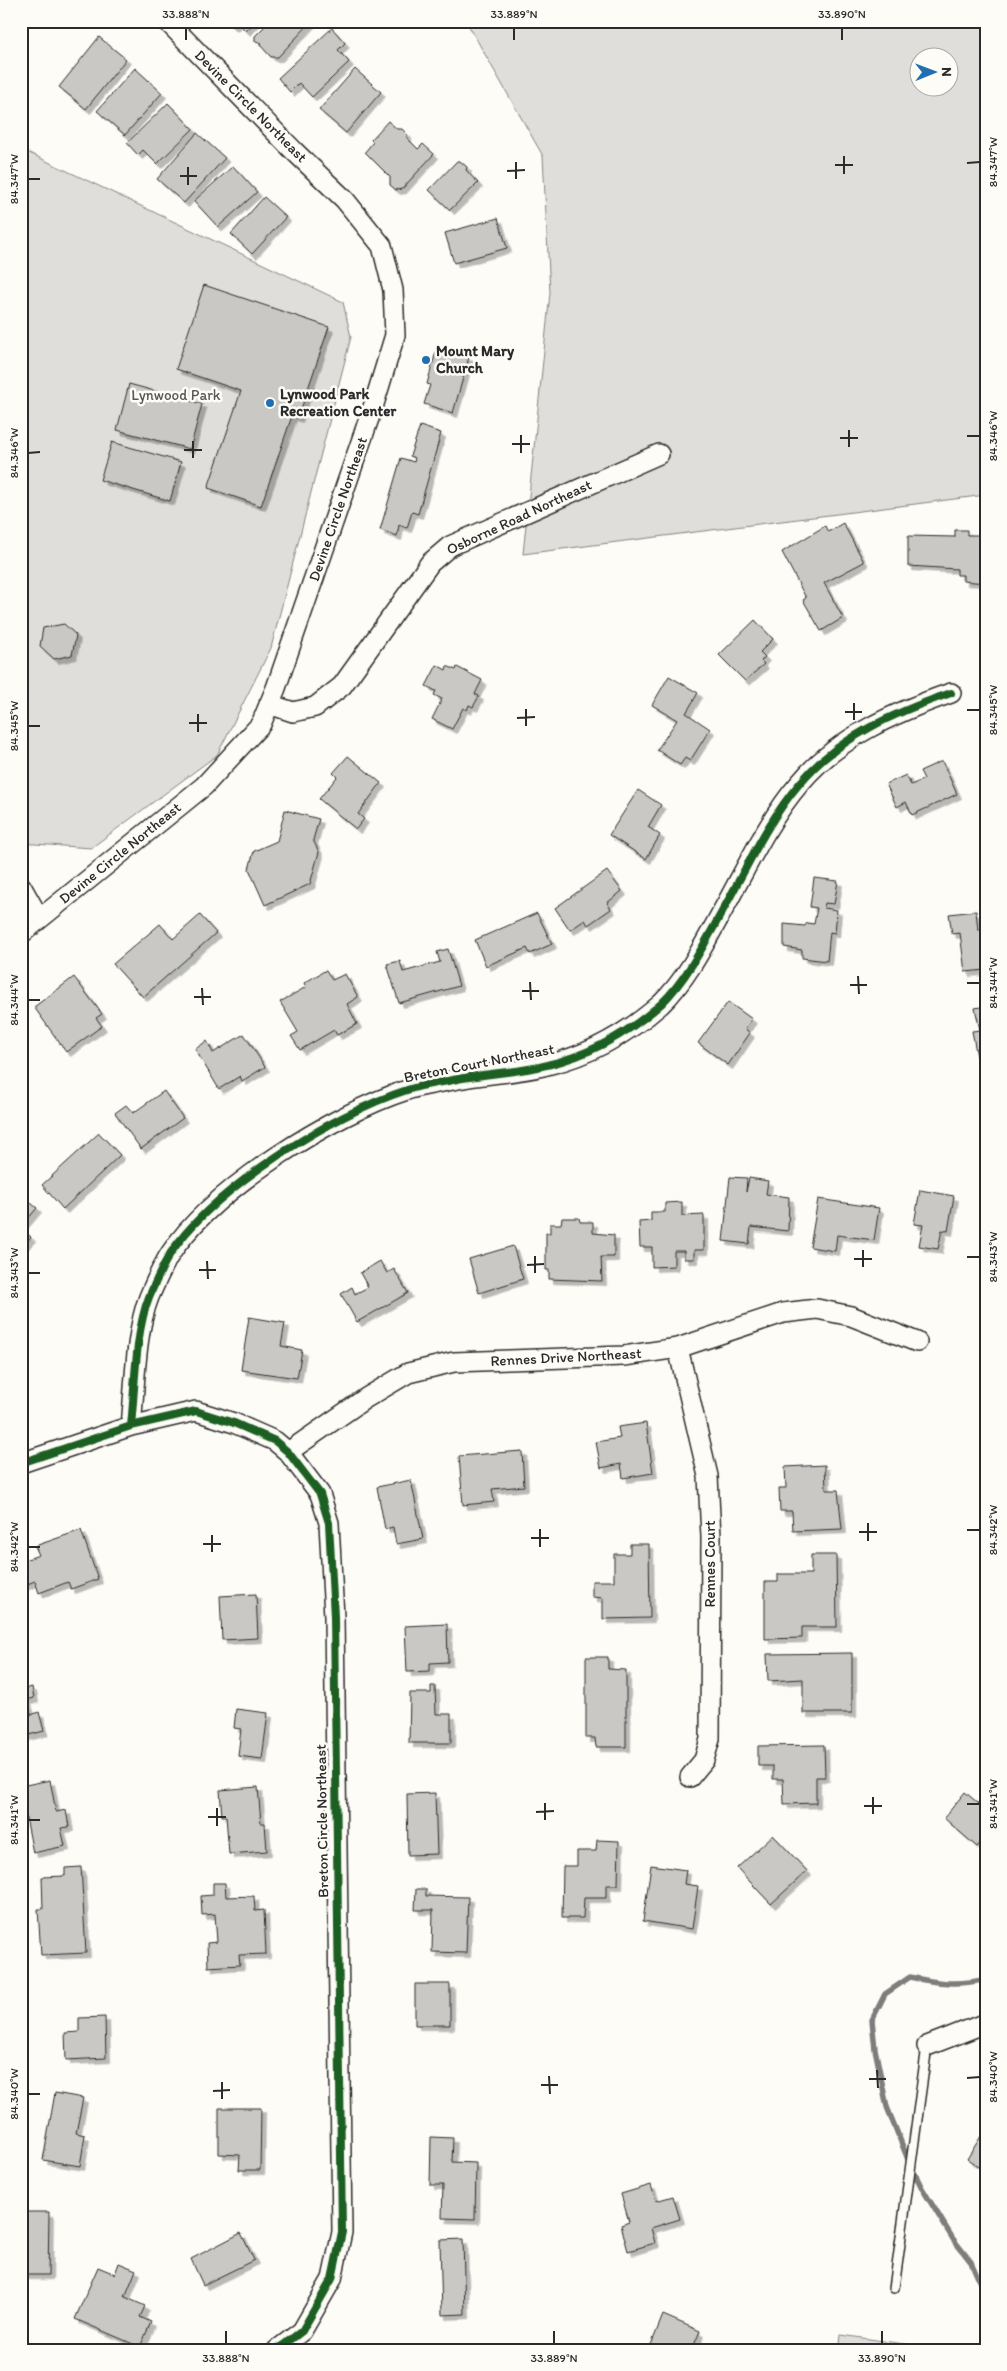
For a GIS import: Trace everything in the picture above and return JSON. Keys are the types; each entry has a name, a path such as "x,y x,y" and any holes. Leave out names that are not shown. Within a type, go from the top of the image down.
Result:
{"street":[{"name":"Devine Circle Northeast","path":"39,918 204,786 262,724 374,404 395,335 393,290 382,246 346,200 294,151 167,21"},
{"name":"Osborne Road Northeast","path":"269,704 293,712 315,708 342,686 430,563 450,546 659,454"},
{"name":"Breton Court Northeast","path":"131,1426 141,1334 148,1299 169,1255 195,1223 249,1177 316,1131 368,1106 407,1090 446,1081 546,1066 586,1052 623,1034 663,1002 686,972 780,808 801,781 829,754 859,734 909,707 951,692"},
{"path":"21,886 39,918 21,934"},
{"name":"Rennes Drive Northeast","path":"288,1452 366,1398 408,1373 454,1362 624,1356 678,1348 783,1314 817,1309 851,1316 917,1342"},
{"name":"Rennes Court","path":"678,1348 708,1476 711,1537 710,1738 704,1760 690,1777"},
{"name":"Breton Circle Northeast","path":"21,1463 131,1426 196,1411 234,1423 275,1441 288,1452 320,1494 329,1523 334,1617 342,2232 332,2279 302,2330 277,2350"},
{"path":"927,2046 986,2024"}],"lane":[{"path":"894,2288 927,2046"}],"green space":[{"path":"466,21 986,21 986,495 523,554 550,293 543,156"},
{"name":"Lynwood Park","path":"21,149 343,302 351,337 271,648 217,755 91,848 21,843"},
{"path":"841,2335 940,2349 940,2350 839,2350"}],"building":[{"path":"227,21 256,21 246,31 237,22 233,27"},
{"path":"270,21 312,21 278,57 271,57 260,45 262,43 255,41 255,36"},
{"path":"332,28 345,43 338,50 349,62 312,97 299,83 290,92 278,78"},
{"path":"99,37 126,59 86,109 59,87"},
{"path":"135,68 162,93 125,135 97,111"},
{"path":"355,69 381,92 346,133 319,110"},
{"path":"168,103 193,129 157,164 143,150 138,155 127,143"},
{"path":"388,121 397,129 402,129 407,134 407,138 418,149 423,144 434,154 402,189 396,190 390,185 390,177 365,152 373,142 371,140"},
{"path":"197,133 225,158 184,203 157,179"},
{"path":"457,161 460,161 467,167 466,170 478,183 450,210 429,190"},
{"path":"233,166 257,192 218,227 194,201"},
{"path":"264,197 286,217 252,254 231,234"},
{"path":"498,218 507,248 454,263 445,233"},
{"name":"Lynwood Park Recreation Center","path":"204,285 329,327 298,418 292,416 261,506 208,488 241,391 176,369"},
{"path":"437,348 469,357 453,413 424,404 430,385 427,384"},
{"path":"129,384 202,404 190,449 117,430"},
{"path":"420,426 441,433 418,514 412,512 407,528 399,525 397,536 380,530 401,458 414,462 415,458 410,456"},
{"path":"112,442 181,462 170,501 100,480"},
{"path":"843,523 864,562 824,583 843,618 821,631 803,600 806,598 782,552 825,526 828,532"},
{"path":"955,530 967,530 967,535 986,535 986,583 963,581 963,575 957,575 957,569 908,566 908,536 955,537"},
{"path":"755,620 773,639 760,652 765,657 761,661 764,664 745,681 719,655"},
{"path":"64,624 76,635 72,655 54,659 40,646 43,628"},
{"path":"437,665 446,670 447,666 456,670 457,667 482,680 475,694 479,696 473,707 469,705 467,710 463,708 452,729 432,719 442,699 434,695 436,691 426,686"},
{"path":"669,676 698,693 686,713 710,729 690,761 685,758 680,765 657,750 677,720 652,705"},
{"path":"348,756 381,783 358,814 364,819 356,829 319,799 337,777 333,773"},
{"path":"942,761 957,794 912,815 906,802 897,807 886,784 906,775 911,785 924,779 920,771"},
{"path":"638,790 661,805 648,827 660,835 646,859 609,835"},
{"path":"285,810 319,819 313,840 319,852 310,884 265,905 249,869 254,851 277,841"},
{"path":"607,871 622,891 607,903 611,909 588,925 585,920 570,930 555,908"},
{"path":"814,878 838,881 834,904 825,903 824,908 837,910 835,933 830,932 827,961 802,958 802,950 784,947 784,924 805,926 807,923 814,924 817,908 810,907"},
{"path":"976,911 978,930 986,929 986,970 965,972 960,933 952,934 949,914"},
{"path":"537,913 552,944 530,954 527,948 486,966 475,940"},
{"path":"200,915 216,933 143,997 113,964 160,924 173,939"},
{"path":"448,949 459,986 399,1003 387,964 400,961 403,972 440,962 437,952"},
{"path":"326,970 332,980 345,974 358,997 347,1004 357,1024 337,1035 334,1030 300,1050 291,1036 298,1032 280,1002 306,987 304,983"},
{"path":"74,977 102,1014 96,1018 102,1026 66,1052 34,1007"},
{"path":"728,1002 752,1019 745,1029 750,1033 728,1065 698,1043"},
{"path":"986,1006 986,1056 977,1057 972,1031 980,1030 975,1008"},
{"path":"244,1034 265,1067 242,1081 240,1076 219,1089 195,1049 207,1041 213,1053"},
{"path":"164,1091 183,1118 141,1149 115,1113 126,1105 133,1113"},
{"path":"99,1133 120,1155 63,1209 42,1185"},
{"path":"730,1177 747,1178 746,1192 749,1178 768,1181 766,1194 789,1197 788,1231 751,1227 749,1244 723,1241"},
{"path":"920,1190 954,1196 948,1231 942,1230 938,1249 919,1246 923,1225 914,1224"},
{"path":"21,1195 37,1208 21,1227"},
{"path":"818,1199 879,1208 874,1240 837,1235 835,1251 810,1247"},
{"path":"682,1202 682,1216 704,1215 704,1250 694,1250 694,1259 684,1259 684,1251 674,1251 674,1266 652,1267 652,1247 640,1247 639,1222 651,1221 651,1212 665,1212 665,1203"},
{"path":"562,1218 579,1218 580,1222 593,1222 593,1233 614,1235 614,1257 601,1257 602,1281 549,1279 549,1270 546,1270 546,1233 550,1233 550,1224 561,1224"},
{"path":"21,1229 31,1237 21,1248"},
{"path":"513,1246 523,1279 479,1293 469,1259"},
{"path":"380,1261 387,1273 394,1269 408,1293 357,1322 341,1294 352,1287 355,1294 368,1287 360,1273"},
{"path":"249,1317 285,1323 281,1346 302,1350 297,1378 241,1370"},
{"path":"646,1423 653,1473 623,1478 621,1464 601,1468 596,1442 620,1438 618,1427"},
{"path":"522,1451 524,1486 492,1489 494,1502 463,1505 459,1456"},
{"path":"825,1465 826,1490 838,1490 842,1529 793,1531 792,1511 780,1511 779,1488 786,1488 785,1467"},
{"path":"411,1480 423,1539 396,1544 393,1527 385,1529 377,1487"},
{"path":"81,1530 98,1579 71,1589 68,1582 39,1593 35,1581 22,1586 21,1561 39,1555 35,1546"},
{"path":"630,1544 649,1544 650,1618 603,1619 603,1598 592,1597 592,1581 614,1581 614,1554 630,1554"},
{"path":"811,1555 836,1555 837,1627 802,1627 802,1638 765,1639 765,1582 778,1582 778,1574 811,1574"},
{"path":"256,1594 258,1638 222,1640 220,1596"},
{"path":"447,1624 448,1662 430,1663 430,1671 407,1672 405,1626"},
{"path":"852,1653 852,1713 803,1713 803,1679 768,1681 767,1654"},
{"path":"586,1657 608,1657 608,1669 626,1670 626,1747 596,1747 595,1738 586,1738"},
{"path":"431,1686 435,1686 436,1714 451,1714 451,1743 409,1743 410,1693 431,1693"},
{"path":"32,1687 34,1698 27,1700 31,1715 39,1712 44,1731 21,1737 21,1690"},
{"path":"236,1709 268,1713 262,1759 238,1756 241,1729 234,1728"},
{"path":"824,1745 825,1777 816,1777 816,1803 784,1804 783,1779 773,1779 773,1766 758,1766 758,1746"},
{"path":"50,1780 56,1812 66,1810 69,1827 61,1828 65,1846 33,1853 25,1812 21,1813 21,1786"},
{"path":"258,1787 261,1823 265,1823 267,1851 229,1854 226,1816 222,1816 220,1790"},
{"path":"965,1792 986,1810 986,1821 982,1826 986,1829 986,1836 977,1847 944,1818"},
{"path":"435,1793 437,1854 408,1855 407,1794"},
{"path":"773,1835 807,1871 771,1904 737,1868"},
{"path":"597,1840 619,1841 618,1885 606,1885 606,1898 584,1898 583,1918 562,1918 563,1866 577,1866 577,1851 596,1851"},
{"path":"651,1865 686,1870 684,1884 698,1886 692,1929 643,1921"},
{"path":"81,1867 86,1953 41,1955 38,1909 43,1909 42,1877 65,1876 65,1868"},
{"path":"213,1883 225,1883 226,1897 254,1896 255,1911 264,1910 266,1954 239,1955 240,1965 208,1967 207,1943 217,1942 215,1914 202,1915 201,1896 213,1895"},
{"path":"416,1889 426,1889 426,1896 468,1897 466,1953 432,1952 433,1910 415,1910"},
{"path":"415,1984 450,1984 450,2025 415,2025"},
{"path":"105,2017 106,2058 66,2060 65,2033 79,2032 79,2018"},
{"path":"55,2093 83,2098 76,2133 85,2135 80,2166 43,2160"},
{"path":"219,2108 261,2108 260,2170 239,2170 240,2155 219,2154"},
{"path":"986,2128 986,2171 967,2159"},
{"path":"431,2137 453,2138 452,2162 476,2163 475,2219 442,2218 443,2185 430,2185"},
{"path":"651,2185 656,2201 673,2196 680,2219 651,2228 655,2243 628,2251 621,2225 629,2222 621,2194"},
{"path":"21,2212 49,2212 48,2275 21,2275"},
{"path":"241,2233 254,2260 203,2285 191,2259"},
{"path":"463,2239 465,2314 442,2315 440,2240"},
{"path":"119,2263 136,2270 125,2297 145,2306 140,2317 151,2322 140,2347 75,2319 98,2267 115,2274"},
{"path":"663,2315 700,2331 692,2350 649,2350"}],"waterway":[{"path":"986,1979 948,1983 910,1977 885,1994 872,2020 875,2049 887,2107 909,2162 922,2188 953,2239 971,2262 983,2289 986,2325"}],"cycle path":[{"path":"131,1426 138,1343 144,1311 149,1297 170,1254 189,1229 215,1204 244,1180 310,1135 377,1101 424,1085 536,1068 563,1061 608,1042 648,1015 661,1004 688,971 768,828 788,797 815,767 832,752 869,728 951,693"},
{"path":"21,1463 131,1426 196,1411 234,1423 275,1441 288,1452 320,1494 329,1523 334,1617 342,2232 332,2279 302,2331 277,2350"}],"place":[{"name":"Mount Mary Church","path":"426,360"},
{"name":"Lynwood Park Recreation Center","path":"270,403"}]}
